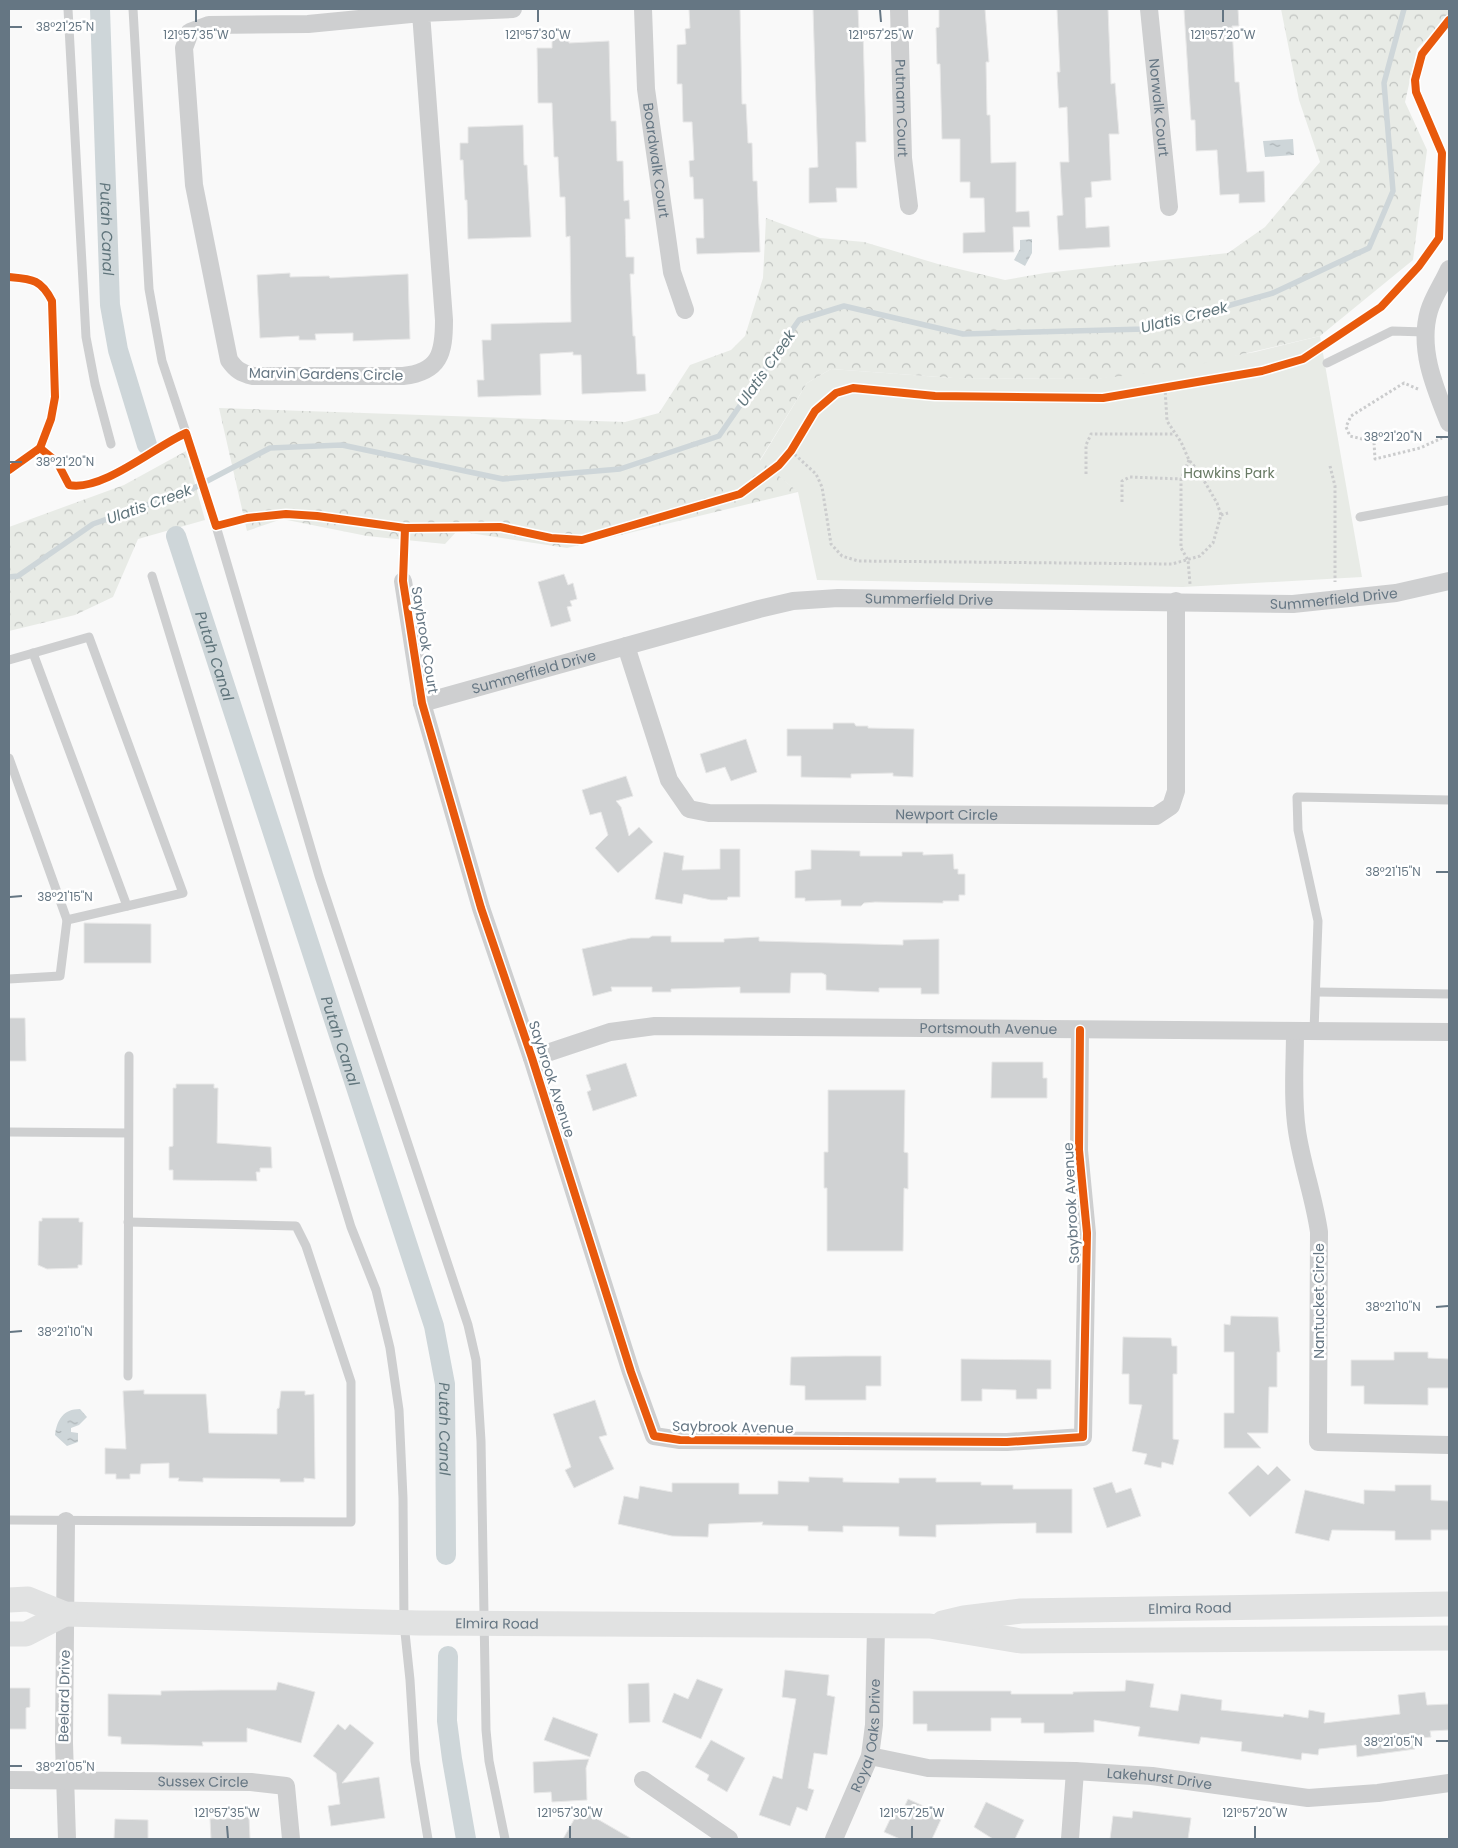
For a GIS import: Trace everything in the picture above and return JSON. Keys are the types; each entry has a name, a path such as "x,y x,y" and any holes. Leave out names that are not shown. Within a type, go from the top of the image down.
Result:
{"main road":[{"name":"Elmira Road","path":"9,1600 28,1600 65,1614 404,1623 930,1626 1021,1641 1449,1638"},
{"name":"Elmira Road","path":"930,1626 964,1618 1021,1611 1449,1604"},
{"name":"Elmira Road","path":"9,1634 26,1634 65,1614"}],"street":[{"path":"420,13 513,9"},
{"name":"Boardwalk Court","path":"643,9 646,89 672,272 685,310"},
{"name":"Putnam Court","path":"899,9 903,158 909,206"},
{"name":"Norwalk Court","path":"1149,9 1169,207"},
{"name":"Marvin Gardens Circle","path":"420,13 444,339 441,354 434,365 420,374 403,376 253,376 235,369 229,360 194,185 184,48 190,32 209,25 308,24 420,13"},
{"path":"1448,417 1434,382 1425,351 1425,332 1429,310 1449,269"},
{"name":"Saybrook Court","path":"403,581 422,703"},
{"name":"Summerfield Drive","path":"422,703 759,609 793,602 838,598 1294,604 1335,601 1396,592 1449,581"},
{"name":"Newport Circle","path":"626,646 669,780 689,809 709,813 1156,816 1170,806 1176,791 1176,601"},
{"name":"Saybrook Avenue","path":"422,703 481,908 532,1058 631,1372 654,1436 680,1440 1040,1442 1083,1437 1087,1233 1079,1150 1080,1030"},
{"name":"Portsmouth Avenue","path":"532,1058 610,1032 655,1026 1449,1032"},
{"name":"Nantucket Circle","path":"1295,1031 1294,1103 1297,1131 1315,1204 1319,1232 1318,1442 1449,1445"},
{"name":"Beelard Drive","path":"66,1521 64,1744 67,1839"},
{"name":"Royal Oaks Drive","path":"834,1839 840,1831 870,1756 874,1725 876,1626"},
{"name":"Lakehurst Drive","path":"870,1756 928,1768 1075,1771 1152,1776 1308,1798 1378,1794 1449,1783"},
{"path":"1070,1839 1075,1771"},
{"path":"9,1780 66,1780"},
{"name":"Sussex Circle","path":"66,1780 251,1782 286,1786 291,1839"},
{"path":"643,1780 729,1839"}],"lane":[{"path":"68,9 86,337 95,384 111,444"},
{"path":"133,9 149,289 162,361 186,433"},
{"path":"1327,363 1392,331 1425,332"},
{"path":"1360,517 1449,500"},
{"path":"216,526 320,876 468,1325 476,1360 482,1441 482,1623 486,1730 489,1761 505,1839"},
{"path":"152,576 351,1227 376,1290 390,1348 399,1410 403,1498 404,1623 415,1762 428,1839"},
{"path":"9,660 90,637 183,893 67,920"},
{"path":"33,653 128,906"},
{"path":"9,758 67,920 60,976 9,979"},
{"path":"1314,1031 1318,921 1298,830 1297,797 1449,800"},
{"path":"1316,992 1449,994"},
{"path":"128,1376 129,1056"},
{"path":"9,1132 128,1133"},
{"path":"9,1520 351,1522 351,1382 306,1246 296,1226 128,1222"}],"path":[{"path":"1434,382 1418,390 1404,383 1351,416 1346,426 1350,436 1374,442 1374,459 1420,448 1449,435"},
{"path":"1156,390 1175,387"},
{"path":"791,451 816,474 819,480 831,544 842,556 858,561 1172,564 1200,556 1213,543 1221,515 1217,503 1200,472 1189,460 1181,442 1167,421 1165,388"},
{"path":"1086,474 1086,446 1091,434 1174,434"},
{"path":"784,458 791,451 795,443"},
{"path":"1188,586 1191,583 1188,560 1181,548 1181,478 1189,460"},
{"path":"1330,466 1335,486 1335,582"},
{"path":"1122,502 1122,480 1130,477 1181,478"},
{"path":"1221,515 1228,513"}],"green space":[{"path":"1281,9 1449,9 1449,16 1417,49 1405,102 1427,150 1413,260 1320,336 1175,370 1096,379 953,378 831,369 807,383 760,460 798,492 567,548 457,531 445,544 367,536 282,519 247,531 219,408 625,422 659,413 690,365 731,350 745,336 763,278 766,218 820,238 864,242 938,264 1005,280 1045,273 1228,253 1265,227 1320,162 1299,100"},
{"name":"Hawkins Park","path":"1320,336 1362,577 1183,587 817,580 798,492 760,461 807,383 831,369 953,378 1096,379 1255,352"},
{"path":"186,451 205,520 138,539 113,597 75,615 9,631 9,527 124,485"}],"water":[{"path":"1293,139 1294,155 1265,157 1263,141"},
{"path":"1032,239 1032,253 1025,266 1014,260 1020,249 1020,240"},
{"path":"80,1409 87,1417 79,1425 71,1428 71,1432 78,1433 78,1442 67,1446 55,1435 57,1425 65,1413"}],"building":[{"path":"689,9 740,9 742,104 746,104 748,143 752,143 753,181 757,181 760,252 697,254 696,238 704,238 703,199 694,199 693,177 690,177 689,161 694,160 692,122 683,122 682,84 677,84 677,45 686,44 685,29 690,28"},
{"path":"813,9 858,9 859,31 863,30 866,142 856,142 857,188 836,188 837,202 809,203 809,168 818,167"},
{"path":"939,9 985,9 989,62 986,62 987,115 990,115 991,163 1016,162 1016,212 1029,211 1030,227 1013,227 1014,252 963,253 963,233 985,232 984,198 970,198 970,182 960,182 960,139 942,139 940,64 937,64 936,28 939,27"},
{"path":"1057,9 1108,9 1111,84 1115,83 1119,134 1109,134 1111,180 1091,182 1092,197 1085,198 1086,228 1109,226 1110,247 1059,250 1057,216 1063,215 1060,162 1069,162 1067,107 1059,108 1057,72 1060,72"},
{"path":"1238,9 1239,26 1232,26 1235,82 1239,82 1247,172 1264,171 1265,202 1239,203 1239,194 1220,195 1217,150 1196,151 1195,120 1191,120 1184,10"},
{"path":"569,38 569,43 609,41 611,121 616,121 617,161 623,161 624,201 629,200 630,219 625,219 626,257 634,257 634,274 630,274 637,374 645,374 646,391 582,394 581,355 573,355 573,352 540,354 541,395 478,397 477,380 484,380 482,340 491,340 491,324 571,322 570,236 566,237 565,197 560,197 558,157 554,157 552,103 538,103 537,48 552,48 552,39"},
{"path":"523,125 524,165 527,165 531,237 468,239 467,200 465,200 463,160 460,160 460,143 468,143 468,127"},
{"path":"290,273 290,277 329,276 330,278 408,274 410,339 353,341 353,333 315,334 316,340 299,340 299,336 260,338 257,275"},
{"path":"564,574 568,585 573,583 577,599 570,601 572,606 567,607 571,621 551,627 538,582"},
{"path":"833,723 854,723 856,726 868,726 868,728 914,729 913,777 893,776 893,773 851,774 851,778 801,777 801,756 787,756 787,729 833,729"},
{"path":"746,739 757,772 731,781 725,767 706,773 700,754"},
{"path":"626,776 633,796 616,801 621,807 629,836 639,827 653,842 618,873 595,848 608,835 601,812 590,815 582,790"},
{"path":"720,849 740,849 740,897 728,897 727,900 711,900 684,894 682,904 655,899 664,852 684,856 682,870 720,869"},
{"path":"811,850 860,851 860,856 902,856 902,852 923,852 923,855 953,854 954,869 958,869 958,874 965,874 965,895 959,895 959,901 943,901 943,903 875,902 864,903 861,906 841,906 841,900 805,901 805,898 795,898 795,871 811,869"},
{"path":"84,923 151,924 151,963 84,963"},
{"path":"652,936 671,936 671,942 724,942 724,939 759,937 759,941 903,945 903,940 939,939 939,994 921,994 921,988 879,988 879,992 826,990 826,975 822,973 791,973 790,993 740,993 740,987 671,989 671,992 652,992 652,987 611,987 612,991 593,996 582,949 631,938 649,938"},
{"path":"9,1018 25,1018 26,1061 9,1061"},
{"path":"992,1062 1043,1062 1043,1078 1047,1078 1047,1098 991,1098"},
{"path":"626,1063 637,1096 593,1111 587,1092 591,1090 586,1075"},
{"path":"176,1084 214,1084 214,1088 218,1088 217,1143 271,1147 272,1168 260,1168 260,1172 256,1172 257,1181 173,1180 173,1170 169,1170 169,1147 173,1146 173,1088 176,1088"},
{"path":"828,1090 905,1090 904,1152 908,1153 908,1189 904,1188 903,1251 827,1251 827,1188 824,1188 824,1152 828,1152"},
{"path":"42,1218 79,1218 79,1222 83,1222 82,1265 78,1265 78,1268 47,1269 38,1265 39,1221 42,1221"},
{"path":"1231,1316 1278,1317 1280,1352 1277,1352 1277,1387 1269,1387 1268,1433 1247,1433 1261,1448 1224,1448 1224,1413 1234,1413 1234,1352 1224,1352 1224,1324 1230,1325"},
{"path":"1123,1337 1171,1338 1172,1346 1177,1346 1177,1374 1173,1374 1173,1439 1179,1440 1173,1465 1162,1462 1161,1468 1144,1464 1147,1454 1132,1451 1142,1405 1129,1404 1129,1374 1122,1374"},
{"path":"1394,1352 1428,1352 1428,1358 1449,1359 1449,1388 1428,1388 1428,1405 1364,1404 1364,1386 1351,1386 1351,1360 1394,1360"},
{"path":"881,1356 881,1386 866,1386 866,1400 805,1400 805,1386 790,1385 791,1357"},
{"path":"961,1359 1051,1360 1051,1389 1037,1389 1037,1399 1016,1399 1016,1390 982,1389 982,1401 961,1401"},
{"path":"144,1390 144,1394 206,1394 209,1433 277,1434 277,1409 279,1408 281,1391 305,1391 305,1395 314,1394 315,1479 304,1478 304,1482 280,1482 280,1479 203,1478 203,1482 178,1481 179,1478 169,1478 169,1463 141,1464 140,1474 130,1474 130,1479 116,1479 116,1474 105,1474 105,1448 126,1449 123,1391"},
{"path":"595,1400 607,1435 599,1437 614,1469 574,1488 565,1470 571,1467 553,1414"},
{"path":"1258,1465 1268,1475 1277,1466 1291,1480 1250,1517 1228,1493"},
{"path":"809,1477 843,1478 843,1482 899,1483 899,1478 936,1478 936,1482 981,1482 981,1485 1013,1485 1013,1489 1072,1489 1072,1533 1036,1533 1036,1523 936,1525 936,1537 899,1536 899,1527 843,1526 843,1532 808,1531 808,1526 762,1525 763,1522 709,1524 708,1537 672,1536 618,1524 624,1496 638,1499 640,1486 672,1492 672,1483 739,1483 739,1494 778,1494 778,1481 809,1482"},
{"path":"1112,1482 1116,1493 1131,1488 1141,1516 1107,1528 1093,1488"},
{"path":"1395,1485 1431,1485 1431,1500 1449,1501 1449,1530 1431,1530 1431,1540 1395,1540 1395,1531 1332,1530 1329,1541 1295,1533 1305,1490 1364,1504 1364,1490 1395,1491"},
{"path":"785,1670 829,1675 827,1695 835,1697 827,1755 814,1753 808,1788 814,1790 807,1811 797,1807 790,1826 759,1815 773,1776 782,1779 796,1699 782,1697"},
{"path":"697,1679 723,1689 701,1739 662,1722 674,1693 688,1699"},
{"path":"1126,1680 1154,1684 1150,1707 1178,1711 1181,1694 1222,1700 1221,1710 1283,1717 1284,1714 1308,1718 1309,1710 1325,1713 1324,1723 1400,1714 1398,1695 1425,1692 1427,1705 1449,1704 1449,1730 1430,1731 1431,1737 1413,1739 1415,1749 1357,1757 1356,1745 1319,1749 1318,1755 1302,1753 1301,1760 1241,1751 1242,1742 1201,1737 1199,1744 1138,1736 1140,1727 1094,1720 1094,1732 1062,1733 1044,1733 1044,1723 1021,1723 1021,1718 991,1718 991,1731 927,1731 927,1724 913,1724 913,1691 1011,1691 1011,1694 1073,1694 1073,1692 1125,1691"},
{"path":"278,1682 315,1692 301,1743 247,1728 247,1742 202,1742 203,1746 121,1744 121,1737 108,1736 108,1694 161,1695 161,1691 276,1690"},
{"path":"649,1683 650,1722 629,1723 628,1684"},
{"path":"9,1688 30,1688 30,1707 26,1708 26,1729 9,1729"},
{"path":"553,1717 598,1734 590,1757 544,1740"},
{"path":"338,1724 345,1730 350,1724 374,1743 342,1783 379,1777 385,1818 331,1826 328,1806 340,1804 336,1773 313,1756"},
{"path":"711,1740 745,1758 727,1792 707,1780 709,1775 695,1767"},
{"path":"589,1759 586,1768 587,1800 552,1802 551,1792 534,1793 533,1762"},
{"path":"908,1799 943,1815 932,1839 900,1839 884,1832 893,1813 900,1816"},
{"path":"986,1802 1024,1820 1015,1839 993,1839 974,1827"},
{"path":"580,1809 632,1839 563,1839"},
{"path":"1133,1811 1191,1818 1188,1839 1110,1839 1113,1816 1132,1818"},
{"path":"249,1817 250,1839 211,1839 210,1819"},
{"path":"115,1819 148,1820 148,1839 114,1839"}],"waterway":[{"name":"Putah Canal","path":"100,9 110,305 118,350 147,445"},
{"name":"Ulatis Creek","path":"9,577 18,576 93,524 192,489 270,448 342,445 503,479 620,469 719,436 799,320 844,306 963,334 1145,329 1273,293 1369,248 1393,191 1384,83 1404,9"},
{"name":"Putah Canal","path":"176,536 434,1326 445,1384 446,1555"},
{"name":"Putah Canal","path":"448,1656 447,1721 466,1839"}],"cycle path":[{"path":"9,470 40,448 57,462 69,485 97,482 129,467 186,433 216,526 247,518 286,514 317,516 405,528 500,527 551,538 582,540 740,494 779,465 791,451 815,411 836,393 853,388 935,396 1103,398 1262,371 1303,359 1381,307 1419,266 1439,238 1442,153 1416,92 1415,80 1422,54 1449,20"},
{"path":"9,277 35,281 44,288 52,301 55,397 51,419 40,448"},
{"path":"405,528 403,581 422,703 481,908 532,1058 631,1372 654,1436 680,1440 1007,1442 1083,1437 1087,1233 1079,1150 1080,1030"}]}
